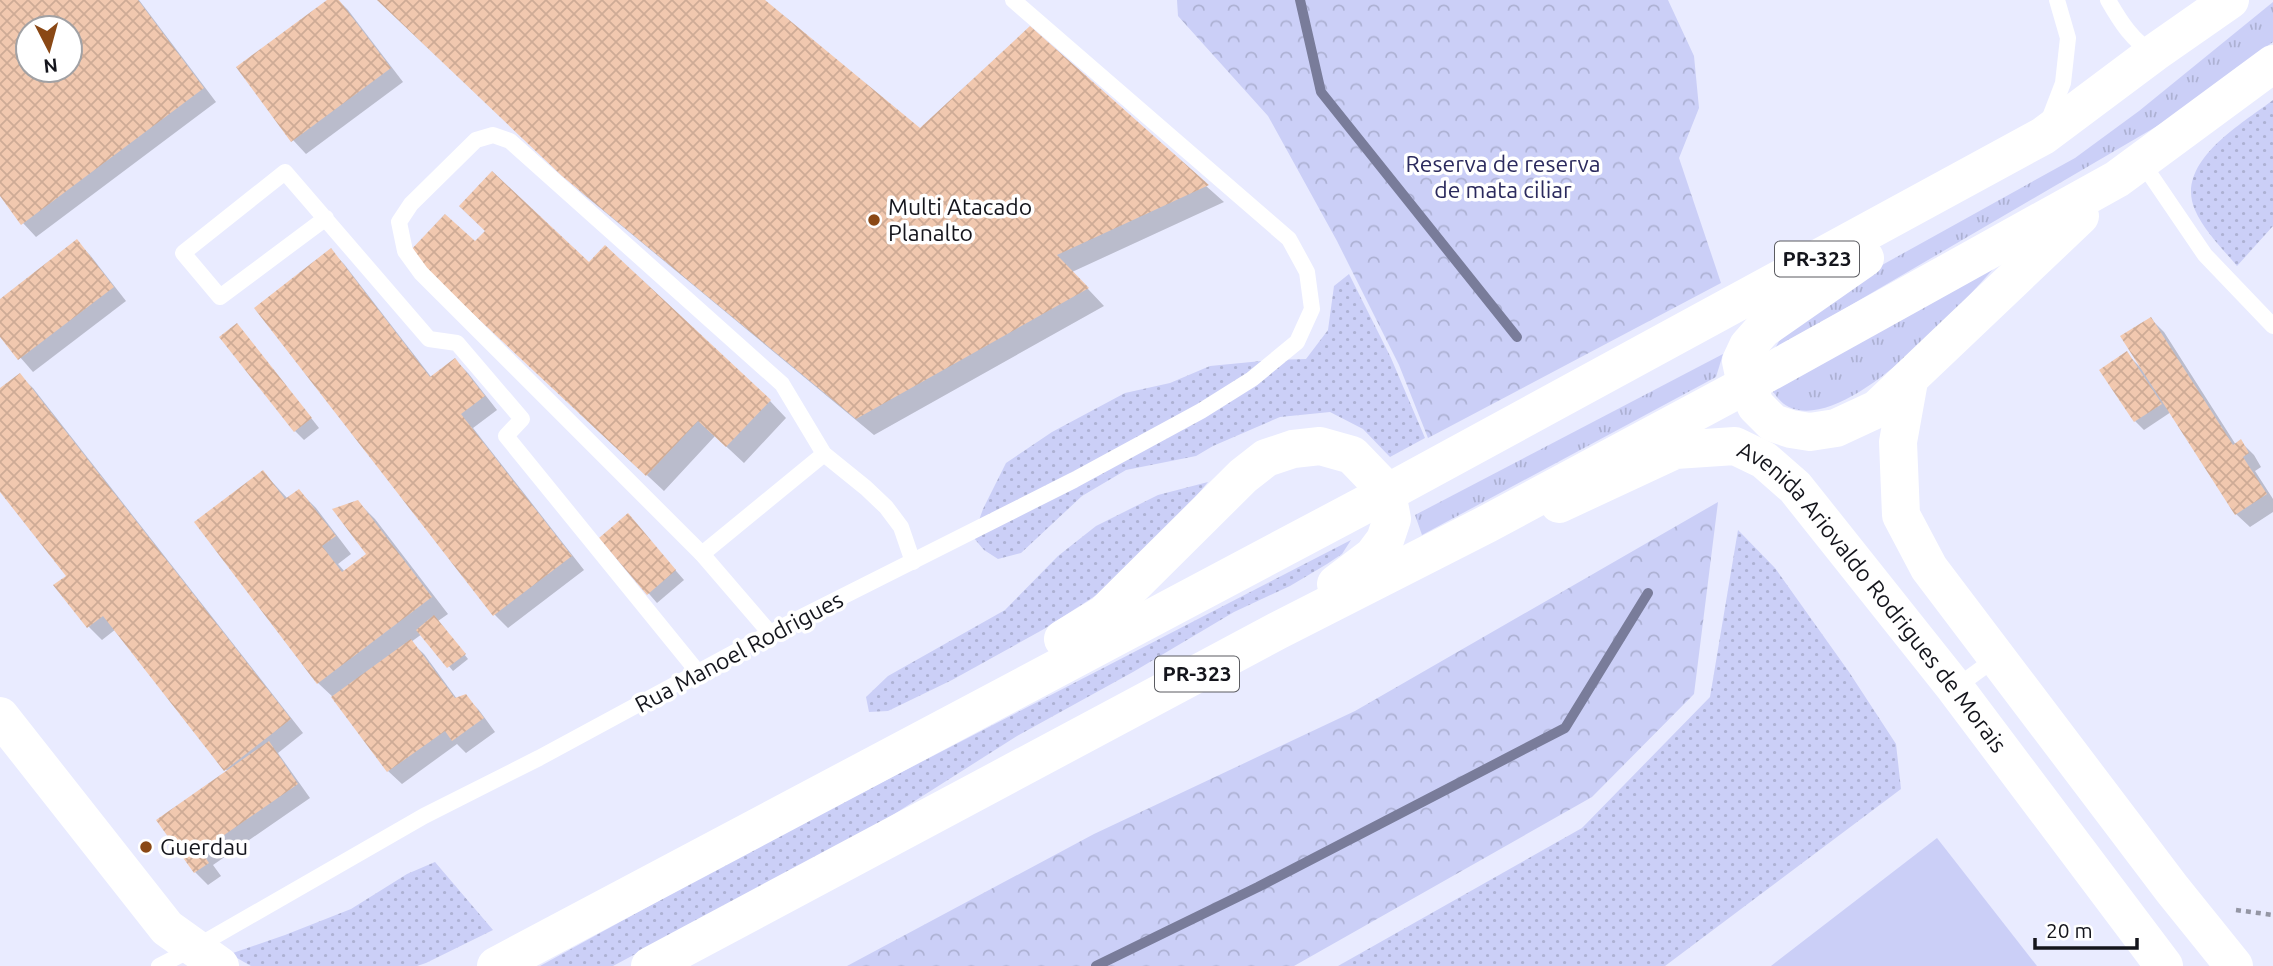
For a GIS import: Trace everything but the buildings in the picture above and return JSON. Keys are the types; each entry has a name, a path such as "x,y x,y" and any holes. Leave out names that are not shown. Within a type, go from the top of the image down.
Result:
{"main road":[{"name":"PR-323","path":"496,966 1387,493 2043,136 2230,0"},
{"name":"PR-323","path":"650,966 1745,385 2129,170 2273,64"},
{"path":"2043,136 1763,329 1748,345 1741,361 1745,385 1756,406 1773,423 1810,432 1836,428 1877,409 2129,170"},
{"path":"1909,381 1898,442 1901,515 1929,568 2172,889 2234,966"},
{"path":"934,732 952,705 1104,614 1242,476 1266,458 1293,449 1320,446 1352,455 1387,493 1392,519 1385,540 1373,556 1277,631"},
{"name":"Avenida Ariovaldo Rodrigues de Morais","path":"1487,524 1511,526 1675,450 1735,446 1764,460 1795,487 1955,688 2164,966"},
{"path":"0,716 183,955"}],"lane":[{"name":"Rua Manoel Rodrigues","path":"183,955 424,816 539,758 770,633 1074,480 1201,411 1252,379 1297,342 1312,309 1307,272 1289,239 1013,0"},
{"path":"2043,136 2063,83 2068,38 2057,0"},
{"path":"2108,0 2142,47 2154,53"},
{"path":"770,633 702,554 421,273 405,251 400,222 411,204 476,140 492,135 510,141 782,384 824,454 866,488 886,507 901,527 913,562"},
{"path":"2129,170 2273,326"},
{"path":"326,218 220,297 183,253 285,172 326,218 429,340 457,343 522,419 506,436 697,671"},
{"path":"702,554 824,454"},
{"path":"1955,688 1996,658"}],"green space":[{"name":"Reserva de reserva de mata ciliar","path":"1177,0 1668,0 1694,56 1699,108 1679,158 1721,283 1428,438 1399,365 1337,241 1268,116 1178,16"},
{"path":"2273,2 2273,42 2171,118 1774,350 1790,322 1819,300 2075,158 2139,111"},
{"path":"2273,100 2273,226 2237,266 2195,210 2191,192 2194,176 2202,160 2214,146"},
{"path":"2005,256 1937,329 1906,357 1874,382 1843,401 1814,410 1789,407 1771,389"},
{"path":"1349,274 1391,358 1425,438 1390,457 1363,429 1330,412 1280,417 1196,456 1126,470 1082,496 1021,553 998,559 984,550 973,537 983,509 1006,463 1052,432 1125,393 1170,383 1210,366 1306,359 1328,330 1334,286"},
{"path":"1723,354 1716,377 1422,535 1415,515"},
{"path":"1208,482 1167,531 1109,587 1044,629 952,680 888,711 869,712 866,697 888,676 1005,610 1058,556 1096,526 1158,495"},
{"path":"1718,502 1694,694 1592,797 1294,966 847,966 1094,834 1355,711"},
{"path":"1738,530 1775,568 1896,744 1901,789 1665,966 1338,966 1582,828 1710,697"},
{"path":"1351,540 1342,554 1327,564 1290,586 1234,612 1017,736 877,825 613,966 540,966 749,851"},
{"path":"1937,838 2037,966 1771,966"},
{"path":"435,862 493,930 417,966 251,966 230,954 351,909 407,874"}],"waterway":[{"path":"1300,0 1321,92 1517,337"},
{"path":"1096,966 1258,887 1565,728 1648,593"}],"place":[{"name":"Multi Atacado Planalto","path":"874,220"},
{"name":"Guerdau","path":"146,847"}]}
